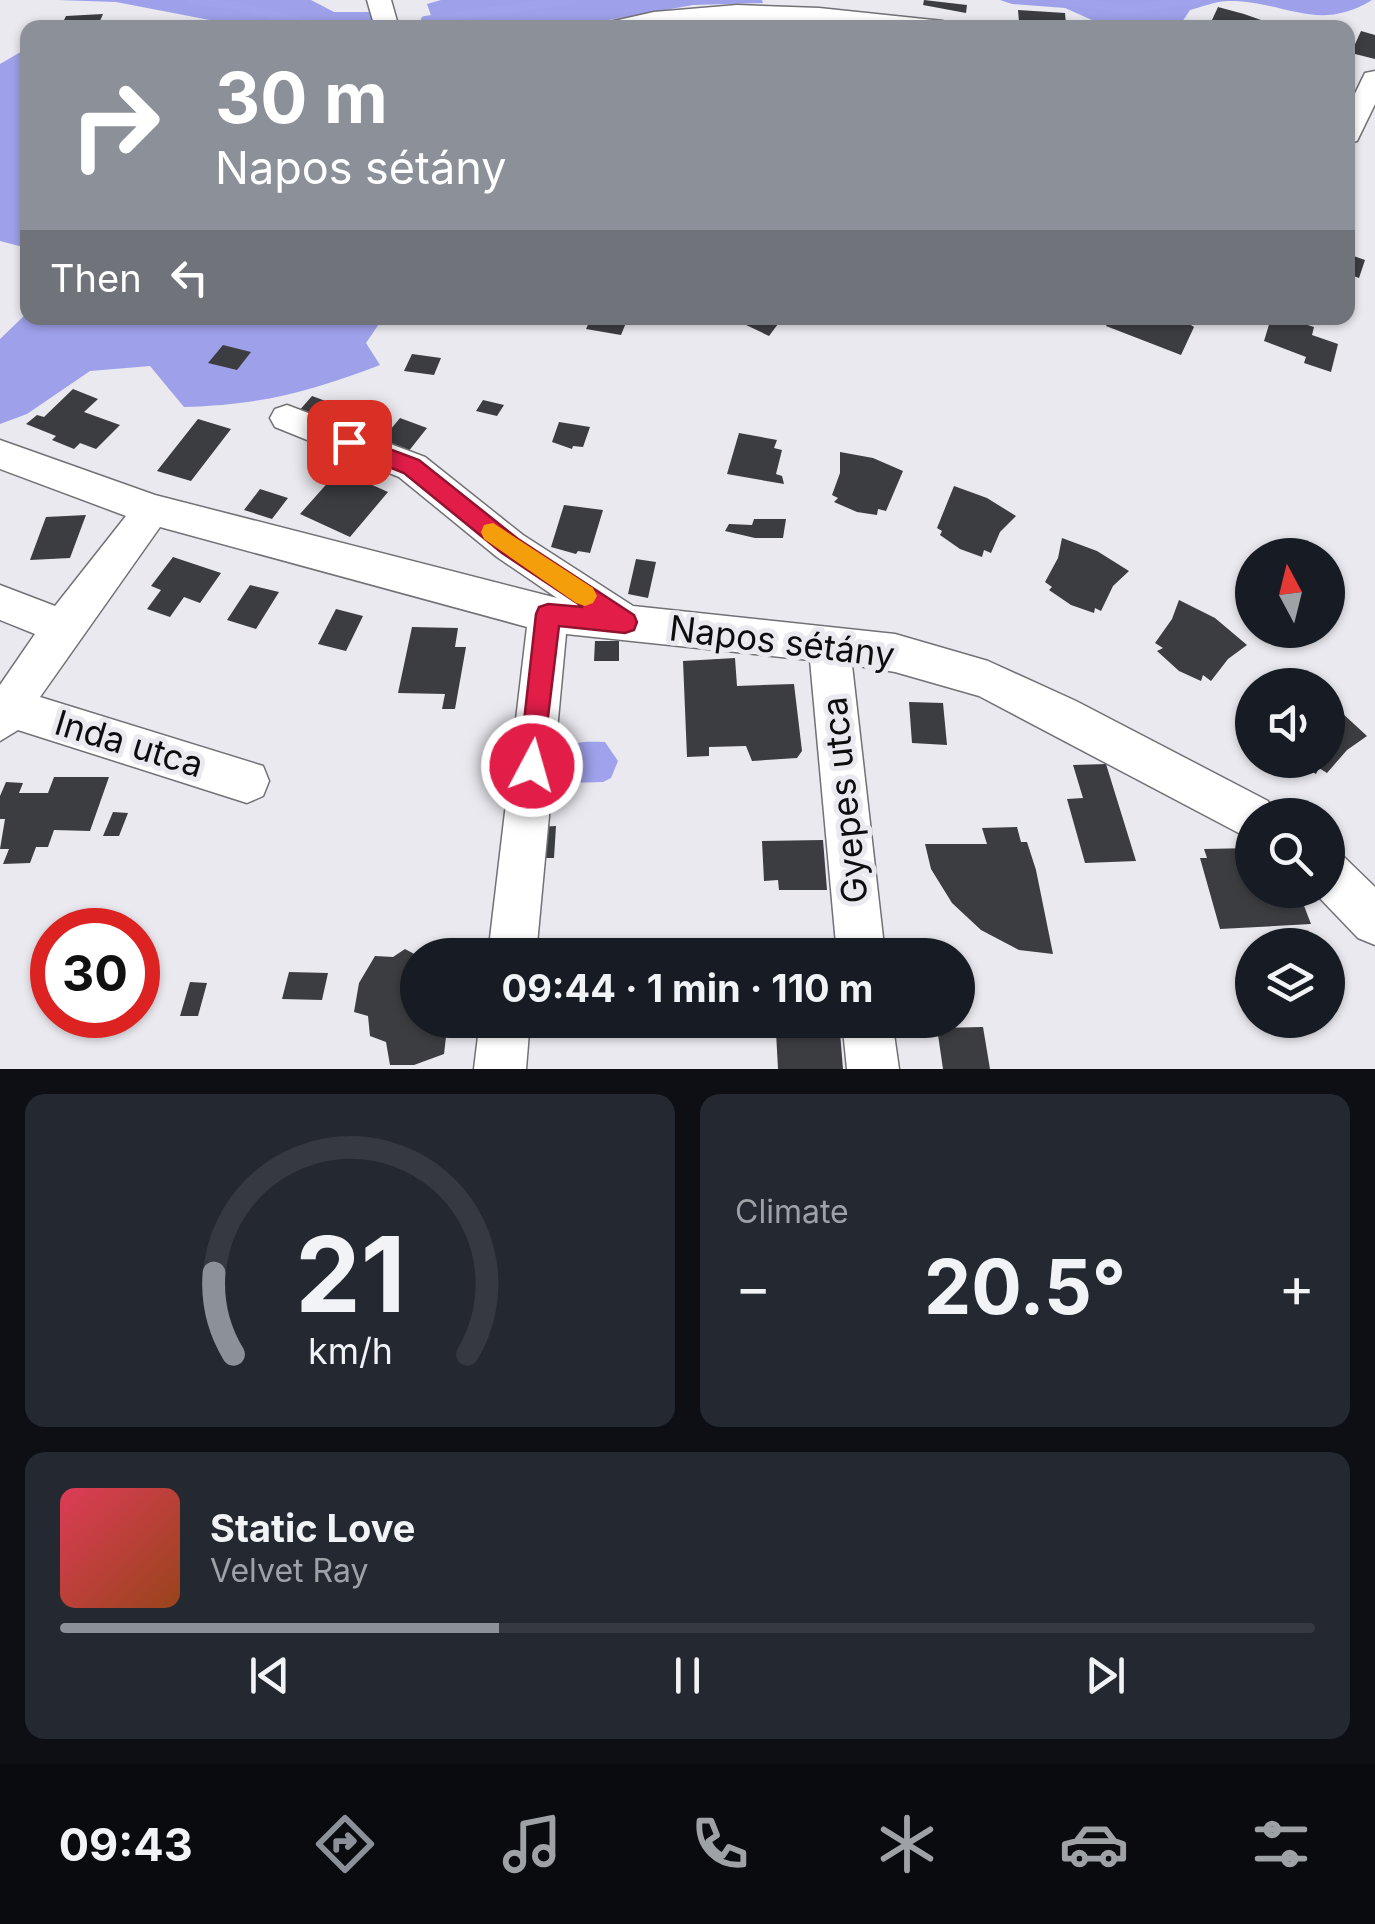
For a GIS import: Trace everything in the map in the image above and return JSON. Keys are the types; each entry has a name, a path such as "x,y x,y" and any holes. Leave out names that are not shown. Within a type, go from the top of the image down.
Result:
{"street":[{"path":"644,20 676,12 728,9 870,20"},
{"path":"1355,111 1365,76"},
{"path":"287,418 412,466 510,546 625,622"},
{"name":"Napos sétány","path":"0,454 152,510 548,614 895,653 988,680 1235,808"},
{"name":"Inda utca","path":"152,510 63,627 5,715 248,781"},
{"path":"0,602 63,627"},
{"path":"514,938 548,614"},
{"name":"Gyepes utca","path":"829,644 859,938"},
{"path":"1345,890 1375,921"},
{"path":"500,1069 503,1038"},
{"path":"869,1038 872,1069"}],"shaded area":[{"path":"57,0 311,0 334,12 369,12 373,20 210,20 116,2"},
{"path":"441,0 763,3 693,5 608,20 433,20 427,4"},
{"path":"1000,0 1372,0 1352,10 1317,15 1223,1 1190,10 1183,20 1092,20 1065,8"},
{"path":"20,52 20,246 0,241 0,64"},
{"path":"20,320 20,325 378,325 366,343 380,365 284,395 184,407 150,366 90,371 27,414 0,424 0,339"},
{"path":"605,742 618,761 611,778 603,782 569,783 558,762 566,749 577,743"}],"building":[{"path":"924,0 967,5 966,13 923,5"},
{"path":"1218,7 1261,20 1212,20"},
{"path":"1018,10 1065,13 1066,20 1019,20"},
{"path":"103,14 100,20 64,20 66,16"},
{"path":"1361,31 1375,35 1375,59 1355,54"},
{"path":"1355,256 1365,260 1359,278 1355,277"},
{"path":"588,325 625,325 621,335 586,329"},
{"path":"746,325 777,325 769,336"},
{"path":"1191,325 1194,327 1181,355 1106,326"},
{"path":"1269,325 1308,325 1314,327 1312,335 1338,344 1331,372 1304,363 1306,357 1264,341"},
{"path":"223,345 251,352 237,370 208,363"},
{"path":"412,354 441,358 434,375 404,371"},
{"path":"73,389 98,399 84,412 120,425 96,449 80,443 74,449 52,440 56,436 26,424 37,415 44,417"},
{"path":"312,396 331,403 318,419 298,412"},
{"path":"483,400 504,405 497,416 476,411"},
{"path":"400,418 427,428 408,452 380,442"},
{"path":"198,419 231,429 191,481 157,471"},
{"path":"559,422 590,427 583,447 572,449 552,442"},
{"path":"739,433 777,440 774,448 782,450 776,474 782,476 784,484 727,474"},
{"path":"840,452 873,458 903,471 886,511 878,509 877,515 857,512 834,502 838,498 832,495 840,473"},
{"path":"339,470 388,492 350,537 300,514"},
{"path":"954,486 987,498 1016,516 1000,532 991,553 984,550 982,557 960,549 940,535 942,531 937,528"},
{"path":"260,489 288,498 272,519 244,510"},
{"path":"564,505 603,510 590,553 576,554 551,547"},
{"path":"86,515 70,558 30,560 46,517"},
{"path":"754,519 786,519 783,538 755,538 725,531 729,524 752,525"},
{"path":"1062,538 1097,551 1129,571 1113,586 1101,611 1095,608 1094,613 1071,605 1049,590 1052,587 1045,582 1058,558"},
{"path":"173,557 221,573 200,603 184,597 170,617 147,609 161,590 151,586"},
{"path":"636,559 656,562 648,598 628,594"},
{"path":"250,585 279,592 256,629 227,620"},
{"path":"1179,600 1215,618 1235,635 1235,648 1243,648 1228,659 1211,681 1203,675 1201,681 1179,671 1157,651 1163,648 1155,643 1172,619"},
{"path":"336,609 363,616 346,651 318,644"},
{"path":"412,627 458,628 455,647 466,647 455,709 442,709 445,694 398,693"},
{"path":"595,641 619,641 619,661 594,661"},
{"path":"735,658 737,686 794,684 802,751 797,758 752,761 746,746 709,747 709,756 687,757 683,661"},
{"path":"909,702 943,703 947,745 912,743"},
{"path":"1345,716 1367,736 1345,752"},
{"path":"1106,764 1136,861 1085,863 1067,799 1083,798 1073,765"},
{"path":"54,777 109,777 90,831 54,830 48,847 36,847 30,863 3,864 9,849 0,849 5,819 0,819 0,796 6,782 23,783 19,793 48,793"},
{"path":"113,812 128,813 119,836 103,836"},
{"path":"556,826 554,858 533,858 535,827"},
{"path":"1017,827 1021,842 1027,842 1036,870 1053,954 1019,950 981,930 952,903 931,869 925,844 987,844 982,828"},
{"path":"823,840 827,890 779,890 778,880 764,881 762,841"},
{"path":"1235,848 1235,908 1305,908 1311,924 1220,929 1200,858 1207,858 1204,849"},
{"path":"400,952 400,1038 446,1038 444,1054 414,1065 390,1065 386,1042 370,1036 368,1016 354,1012 359,983 375,956 393,957"},
{"path":"289,972 328,973 322,1000 282,999"},
{"path":"190,982 207,983 198,1016 180,1016"},
{"path":"975,1027 983,1027 990,1069 943,1069 938,1038 975,1038"},
{"path":"776,1038 840,1038 843,1069 778,1069"}],"waterway":[{"path":"192,0 239,6 293,20"},
{"path":"425,20 573,0"},
{"path":"1059,0 1128,9 1197,0"}],"slow traffic":[{"path":"493,532 585,596"}],"route":[{"path":"349,442 412,466 510,546 625,622 548,614 532,766"}]}
